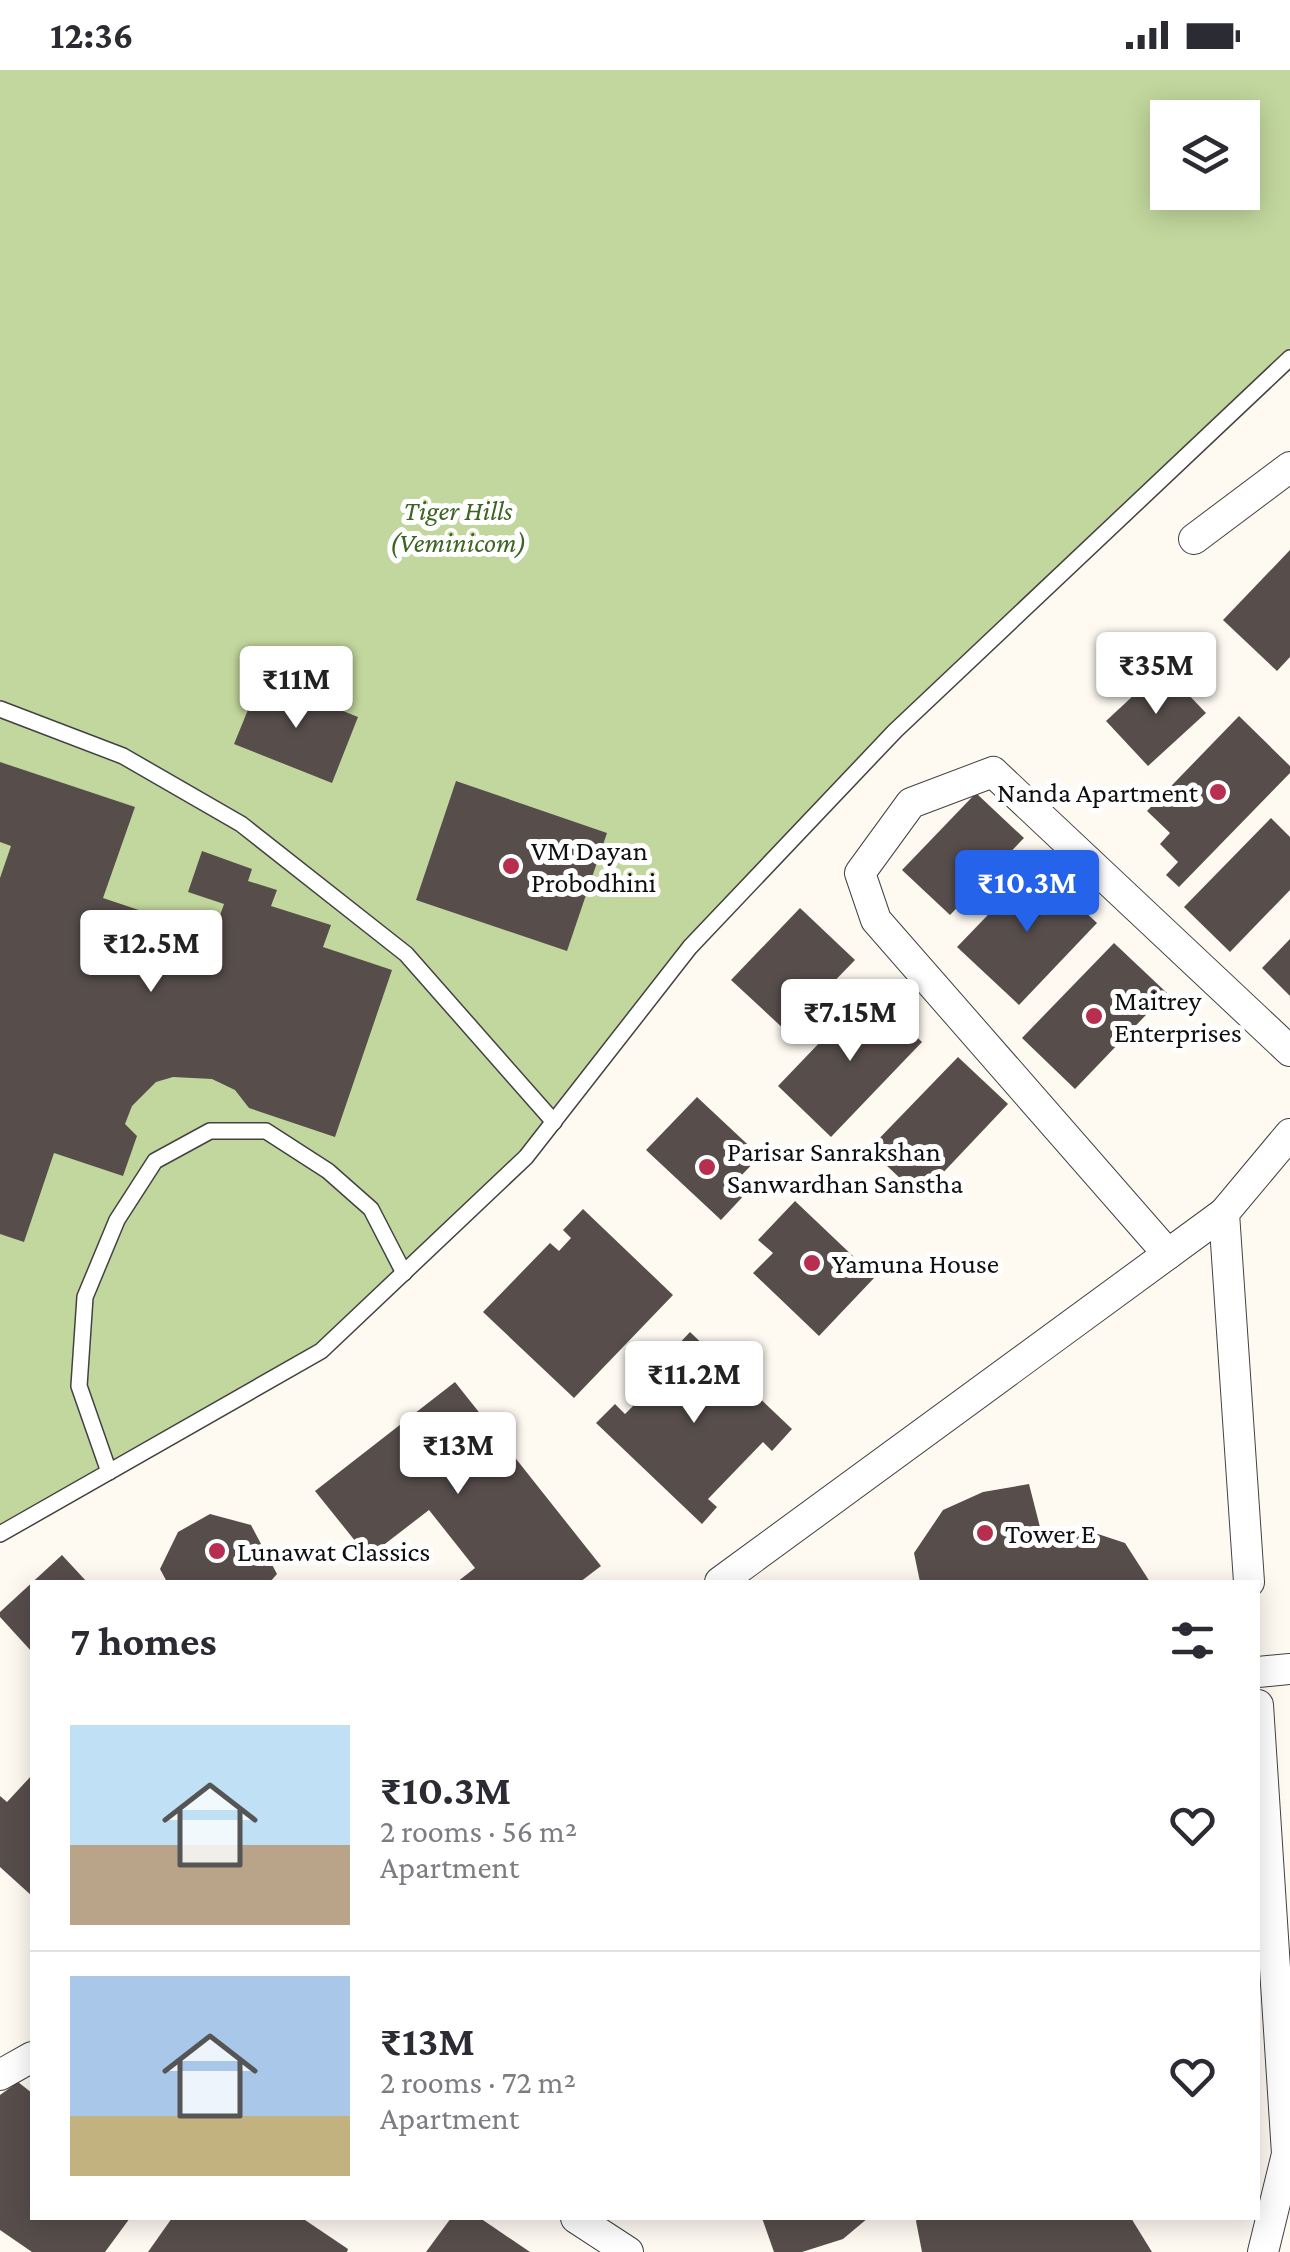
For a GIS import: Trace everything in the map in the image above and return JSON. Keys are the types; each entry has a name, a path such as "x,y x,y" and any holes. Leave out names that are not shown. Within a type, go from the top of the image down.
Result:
{"street":[{"path":"1194,539 1290,467"},
{"path":"1168,1254 876,920 860,872 911,803 993,772 1290,1051"},
{"path":"723,1580 1224,1213 1290,1134"},
{"path":"1224,1213 1249,1580"},
{"path":"1260,1672 1290,1668"},
{"path":"1260,1735 1288,2154 1262,2252"},
{"path":"0,2076 30,2058"},
{"path":"579,2220 628,2252"}],"lane":[{"path":"0,1534 321,1351 526,1157 690,946 895,731 1290,358"},
{"path":"0,709 123,756 241,824 406,954 554,1122"},
{"path":"109,1472 80,1386 85,1296 116,1220 155,1161 210,1132 266,1131 328,1171 371,1210 404,1273"}],"green space":[{"name":"Tiger Hills (Veminicom)","path":"0,70 1290,70 1290,358 895,731 690,947 554,1122 321,1351 0,1534"}],"building":[{"path":"1290,550 1290,657 1277,671 1223,620"},
{"path":"1163,668 1206,713 1148,766 1106,721"},
{"path":"261,678 358,717 332,783 234,744"},
{"name":"Nanda Apartment","path":"1239,716 1290,766 1290,773 1179,887 1166,875 1178,862 1160,844 1170,833 1147,811"},
{"path":"0,762 135,807 103,898 213,935 224,904 188,892 202,851 252,869 248,881 277,890 271,906 331,925 323,947 392,970 335,1137 249,1108 235,1090 212,1079 173,1077 156,1082 132,1106 125,1124 137,1136 123,1176 54,1153 24,1242 0,1234 0,878 11,846 0,842"},
{"name":"VM Dayan Probodhini","path":"456,781 607,833 567,951 416,900"},
{"path":"976,793 1024,838 950,915 902,870"},
{"path":"1271,818 1290,837 1290,890 1230,952 1184,907"},
{"path":"1036,865 1097,923 1019,1005 957,947"},
{"path":"800,908 855,960 786,1031 731,980"},
{"path":"1290,939 1290,996 1262,968"},
{"name":"Maitrey Enterprises","path":"1114,943 1167,993 1075,1089 1022,1038"},
{"path":"869,991 922,1042 831,1137 778,1086"},
{"path":"958,1057 1008,1104 920,1197 869,1149"},
{"name":"Parisar Sanrakshan Sanwardhan Sanstha","path":"697,1097 760,1156 739,1178 750,1189 721,1220 646,1150"},
{"name":"Yamuna House","path":"795,1201 875,1277 819,1336 753,1273 773,1253 758,1240"},
{"path":"583,1209 673,1295 574,1398 483,1312 550,1243 559,1251 571,1238 563,1230"},
{"path":"690,1332 792,1429 772,1451 763,1442 708,1499 717,1507 702,1524 596,1423 615,1404 625,1414 639,1400 632,1393 658,1365 667,1374 683,1357 674,1349"},
{"path":"455,1382 601,1566 583,1580 460,1580 475,1568 429,1510 368,1557 315,1491"},
{"name":"Tower E","path":"1029,1484 1042,1535 1086,1530 1125,1543 1149,1580 920,1580 914,1553 943,1510 983,1492"},
{"name":"Lunawat Classics","path":"210,1514 251,1525 277,1574 272,1580 166,1580 160,1569 178,1532"},
{"path":"62,1555 85,1580 35,1580"},
{"path":"30,1585 30,1650 0,1617 0,1612"},
{"path":"30,1777 30,1894 0,1867 0,1796 7,1802"},
{"path":"18,2082 30,2091 30,2220 129,2220 105,2252 32,2252 0,2230 0,2095"},
{"path":"171,2220 305,2220 348,2249 347,2252 148,2252"},
{"path":"450,2220 483,2220 530,2252 426,2252"},
{"path":"763,2220 866,2220 843,2239 802,2252 774,2252"},
{"path":"1132,2220 1152,2252 922,2252 916,2221"}],"place":[{"name":"Nanda Apartment","path":"1218,792"},
{"name":"VM Dayan Probodhini","path":"511,866"},
{"name":"Maitrey Enterprises","path":"1094,1016"},
{"name":"Parisar Sanrakshan Sanwardhan Sanstha","path":"707,1167"},
{"name":"Yamuna House","path":"812,1263"},
{"name":"Tower E","path":"985,1533"},
{"name":"Lunawat Classics","path":"217,1551"}]}
